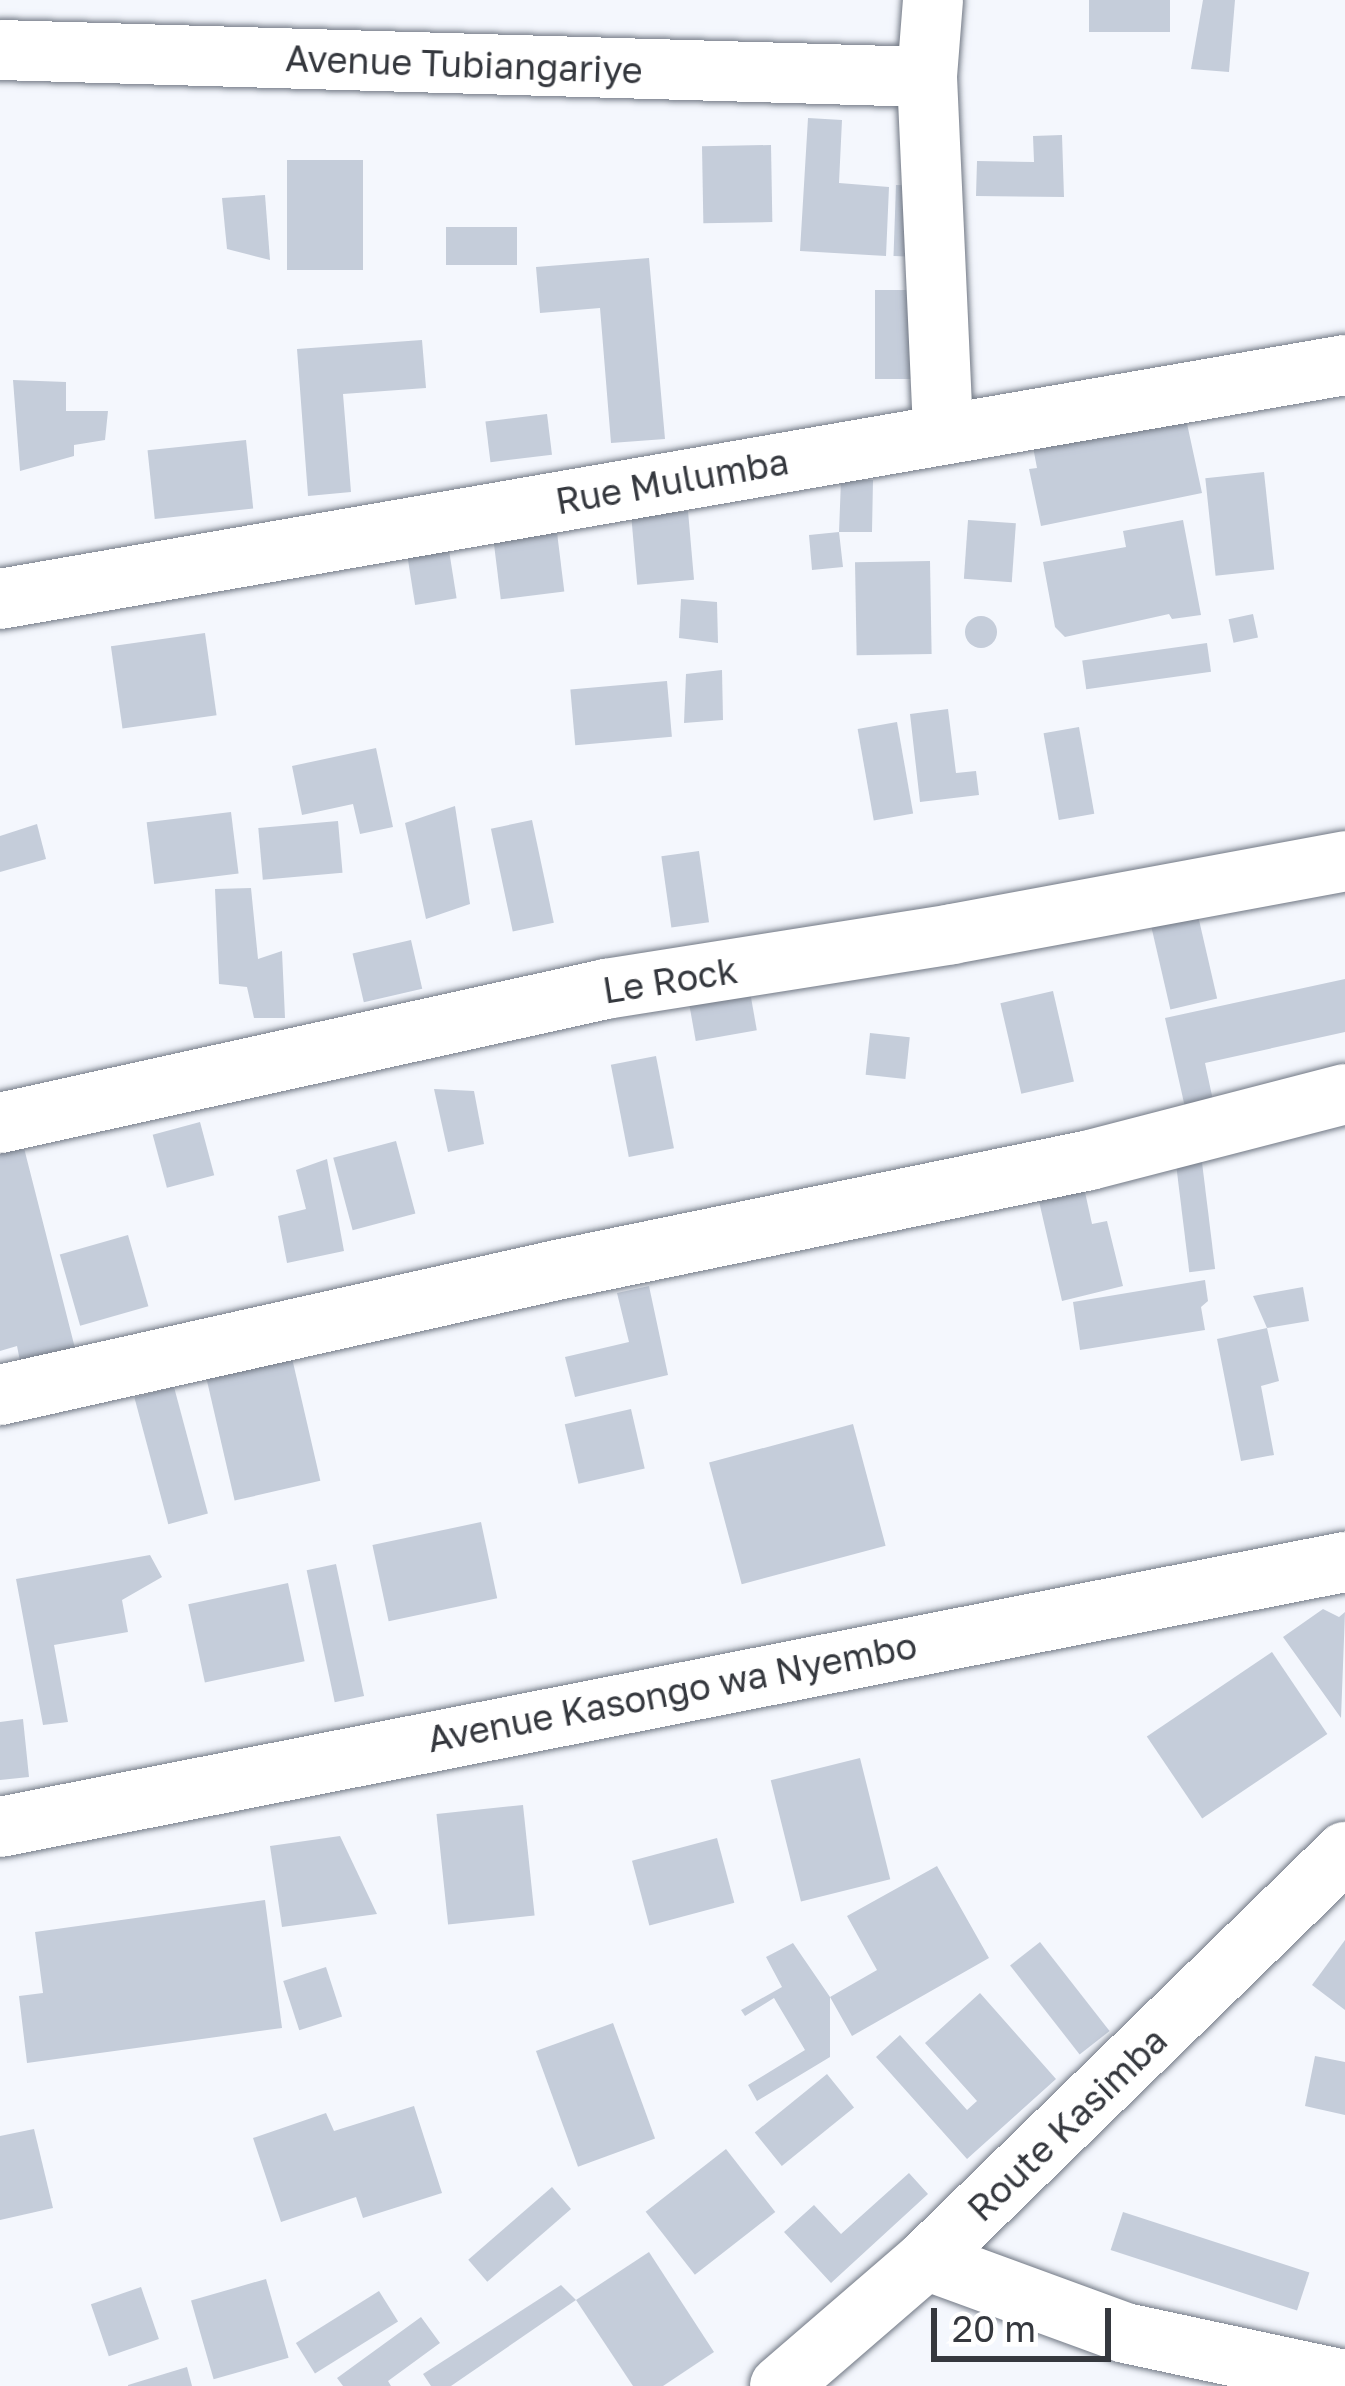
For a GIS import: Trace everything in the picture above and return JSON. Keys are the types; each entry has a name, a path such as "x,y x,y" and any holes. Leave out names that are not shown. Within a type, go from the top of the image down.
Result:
{"street":[{"path":"933,0 927,77 943,433"},
{"name":"Avenue Tubiangariye","path":"0,50 927,77"},
{"name":"Rue Mulumba","path":"0,599 1345,365"},
{"name":"Le Rock","path":"0,1123 605,989 952,934 1345,861"},
{"path":"0,1395 557,1270 1090,1160 1345,1094"},
{"name":"Avenue Kasongo wa Nyembo","path":"0,1827 1345,1562"},
{"name":"Route Kasimba","path":"780,2386 926,2260 1345,1852"},
{"path":"926,2260 1125,2333 1345,2380"}],"building":[{"path":"1089,0 1170,0 1170,32 1089,32"},
{"path":"1203,0 1235,0 1229,72 1191,69"},
{"path":"808,118 842,120 839,183 889,187 886,256 800,251"},
{"path":"1062,135 1064,197 976,196 977,161 1034,162 1033,136"},
{"path":"771,145 772,222 703,223 702,146"},
{"path":"287,160 363,160 363,270 287,270"},
{"path":"896,185 923,186 921,257 894,256"},
{"path":"265,195 270,260 227,249 222,198"},
{"path":"446,227 517,227 517,265 446,265"},
{"path":"649,258 665,439 611,443 600,308 540,313 536,267"},
{"path":"875,290 924,290 924,379 875,379"},
{"path":"422,340 426,388 343,394 351,492 308,496 297,349"},
{"path":"13,380 66,382 66,411 108,411 105,440 74,445 74,456 20,471"},
{"path":"1183,405 1202,493 1041,526 1029,469 1037,468 1033,447"},
{"path":"547,414 552,455 490,462 485,422"},
{"path":"246,440 253,509 155,519 148,450"},
{"path":"1264,472 1274,569 1216,576 1205,478"},
{"path":"841,480 873,480 872,532 839,532"},
{"path":"688,511 694,580 637,585 631,516"},
{"path":"968,520 1016,523 1012,582 964,579"},
{"path":"1183,520 1201,615 1172,619 1169,614 1065,637 1055,627 1043,562 1126,547 1123,531"},
{"path":"556,524 564,591 501,599 492,532"},
{"path":"839,532 843,567 812,570 809,535"},
{"path":"448,544 457,598 415,605 407,551"},
{"path":"930,561 932,654 857,655 855,562"},
{"path":"681,599 717,602 718,643 679,638"},
{"path":"1253,614 1258,637 1234,643 1229,619"},
{"path":"981,616 993,620 997,632 993,644 981,648 969,644 965,632 969,620"},
{"path":"205,633 217,715 122,728 111,646"},
{"path":"1207,643 1211,672 1086,689 1082,661"},
{"path":"722,670 723,720 684,723 686,674"},
{"path":"667,681 672,737 575,745 570,689"},
{"path":"948,709 956,773 976,771 979,795 920,802 910,714"},
{"path":"897,722 913,814 874,821 858,729"},
{"path":"1079,727 1094,814 1059,820 1044,733"},
{"path":"376,748 393,827 360,834 353,804 302,815 292,766"},
{"path":"455,806 470,904 426,919 405,823"},
{"path":"231,812 239,874 154,884 147,822"},
{"path":"532,820 554,923 513,931 491,829"},
{"path":"338,821 343,873 263,880 258,828"},
{"path":"37,824 46,859 0,872 0,836"},
{"path":"699,851 709,922 671,928 661,856"},
{"path":"251,888 258,959 282,951 285,1018 254,1018 247,987 219,984 215,889"},
{"path":"1196,907 1217,999 1170,1009 1149,918"},
{"path":"411,940 422,989 364,1002 353,953"},
{"path":"1345,979 1345,1032 1205,1063 1214,1105 1186,1112 1165,1018"},
{"path":"749,986 757,1030 696,1041 688,997"},
{"path":"1053,991 1074,1082 1021,1094 1000,1003"},
{"path":"870,1033 910,1037 905,1079 866,1075"},
{"path":"656,1056 674,1148 629,1157 611,1065"},
{"path":"434,1089 474,1091 484,1144 448,1152"},
{"path":"200,1122 214,1175 167,1188 153,1135"},
{"path":"396,1141 415,1213 353,1230 333,1158"},
{"path":"1200,1146 1215,1269 1189,1272 1174,1149"},
{"path":"24,1148 76,1352 22,1371 17,1346 0,1351 0,1153"},
{"path":"327,1159 344,1251 287,1263 278,1216 306,1209 296,1170"},
{"path":"1081,1174 1092,1224 1107,1221 1123,1286 1062,1301 1035,1184"},
{"path":"128,1235 148,1306 80,1326 60,1255"},
{"path":"1205,1280 1208,1301 1201,1307 1205,1330 1080,1350 1073,1302"},
{"path":"649,1286 668,1375 575,1397 565,1357 629,1342 617,1293"},
{"path":"1303,1287 1309,1321 1267,1328 1253,1296"},
{"path":"1267,1328 1279,1381 1261,1386 1274,1455 1241,1461 1217,1339"},
{"path":"292,1358 320,1481 235,1501 206,1378"},
{"path":"174,1387 208,1514 168,1524 134,1398"},
{"path":"631,1409 645,1468 578,1484 565,1424"},
{"path":"853,1424 886,1546 742,1584 709,1463"},
{"path":"481,1522 497,1598 389,1621 372,1545"},
{"path":"150,1555 162,1577 122,1600 128,1632 54,1645 68,1722 43,1725 16,1579"},
{"path":"336,1564 364,1696 335,1702 307,1570"},
{"path":"288,1583 305,1661 205,1682 188,1604"},
{"path":"1323,1609 1339,1617 1345,1612 1341,1718 1283,1637"},
{"path":"1272,1652 1327,1734 1202,1819 1147,1736"},
{"path":"23,1719 29,1777 0,1780 0,1722"},
{"path":"860,1758 890,1879 801,1902 771,1780"},
{"path":"523,1805 535,1915 448,1924 436,1814"},
{"path":"340,1836 377,1914 282,1927 270,1846"},
{"path":"717,1838 734,1903 649,1925 632,1861"},
{"path":"937,1866 989,1958 852,2036 830,1997 877,1970 847,1916"},
{"path":"265,1900 282,2028 27,2063 19,1996 43,1993 35,1932"},
{"path":"1345,1940 1345,2010 1312,1985"},
{"path":"1040,1942 1110,2031 1080,2054 1010,1965"},
{"path":"793,1943 830,1997 830,2057 757,2101 748,2085 805,2050 774,1998 745,2016 741,2010 782,1987 766,1957"},
{"path":"326,1967 342,2016 299,2030 283,1981"},
{"path":"980,1993 1056,2079 967,2159 876,2057 900,2035 967,2110 977,2101 925,2043"},
{"path":"613,2023 655,2139 578,2167 536,2051"},
{"path":"1315,2056 1345,2062 1345,2115 1305,2106"},
{"path":"827,2074 854,2107 782,2166 755,2133"},
{"path":"414,2106 442,2193 363,2218 356,2197 281,2222 253,2138 326,2113 334,2131"},
{"path":"34,2129 53,2208 0,2220 0,2136"},
{"path":"726,2149 775,2212 695,2275 646,2212"},
{"path":"909,2173 928,2194 831,2283 784,2232 814,2205 841,2234"},
{"path":"552,2187 571,2209 487,2282 468,2260"},
{"path":"1123,2212 1309,2273 1297,2311 1111,2250"},
{"path":"649,2252 714,2352 663,2386 633,2386 576,2300"},
{"path":"266,2279 289,2358 214,2379 191,2300"},
{"path":"561,2285 576,2300 451,2386 431,2386 423,2374"},
{"path":"141,2287 159,2339 109,2356 91,2304"},
{"path":"379,2291 398,2322 315,2373 296,2343"},
{"path":"421,2317 440,2343 388,2381 391,2386 343,2386 337,2378"},
{"path":"187,2367 192,2386 128,2386 128,2385"}]}
